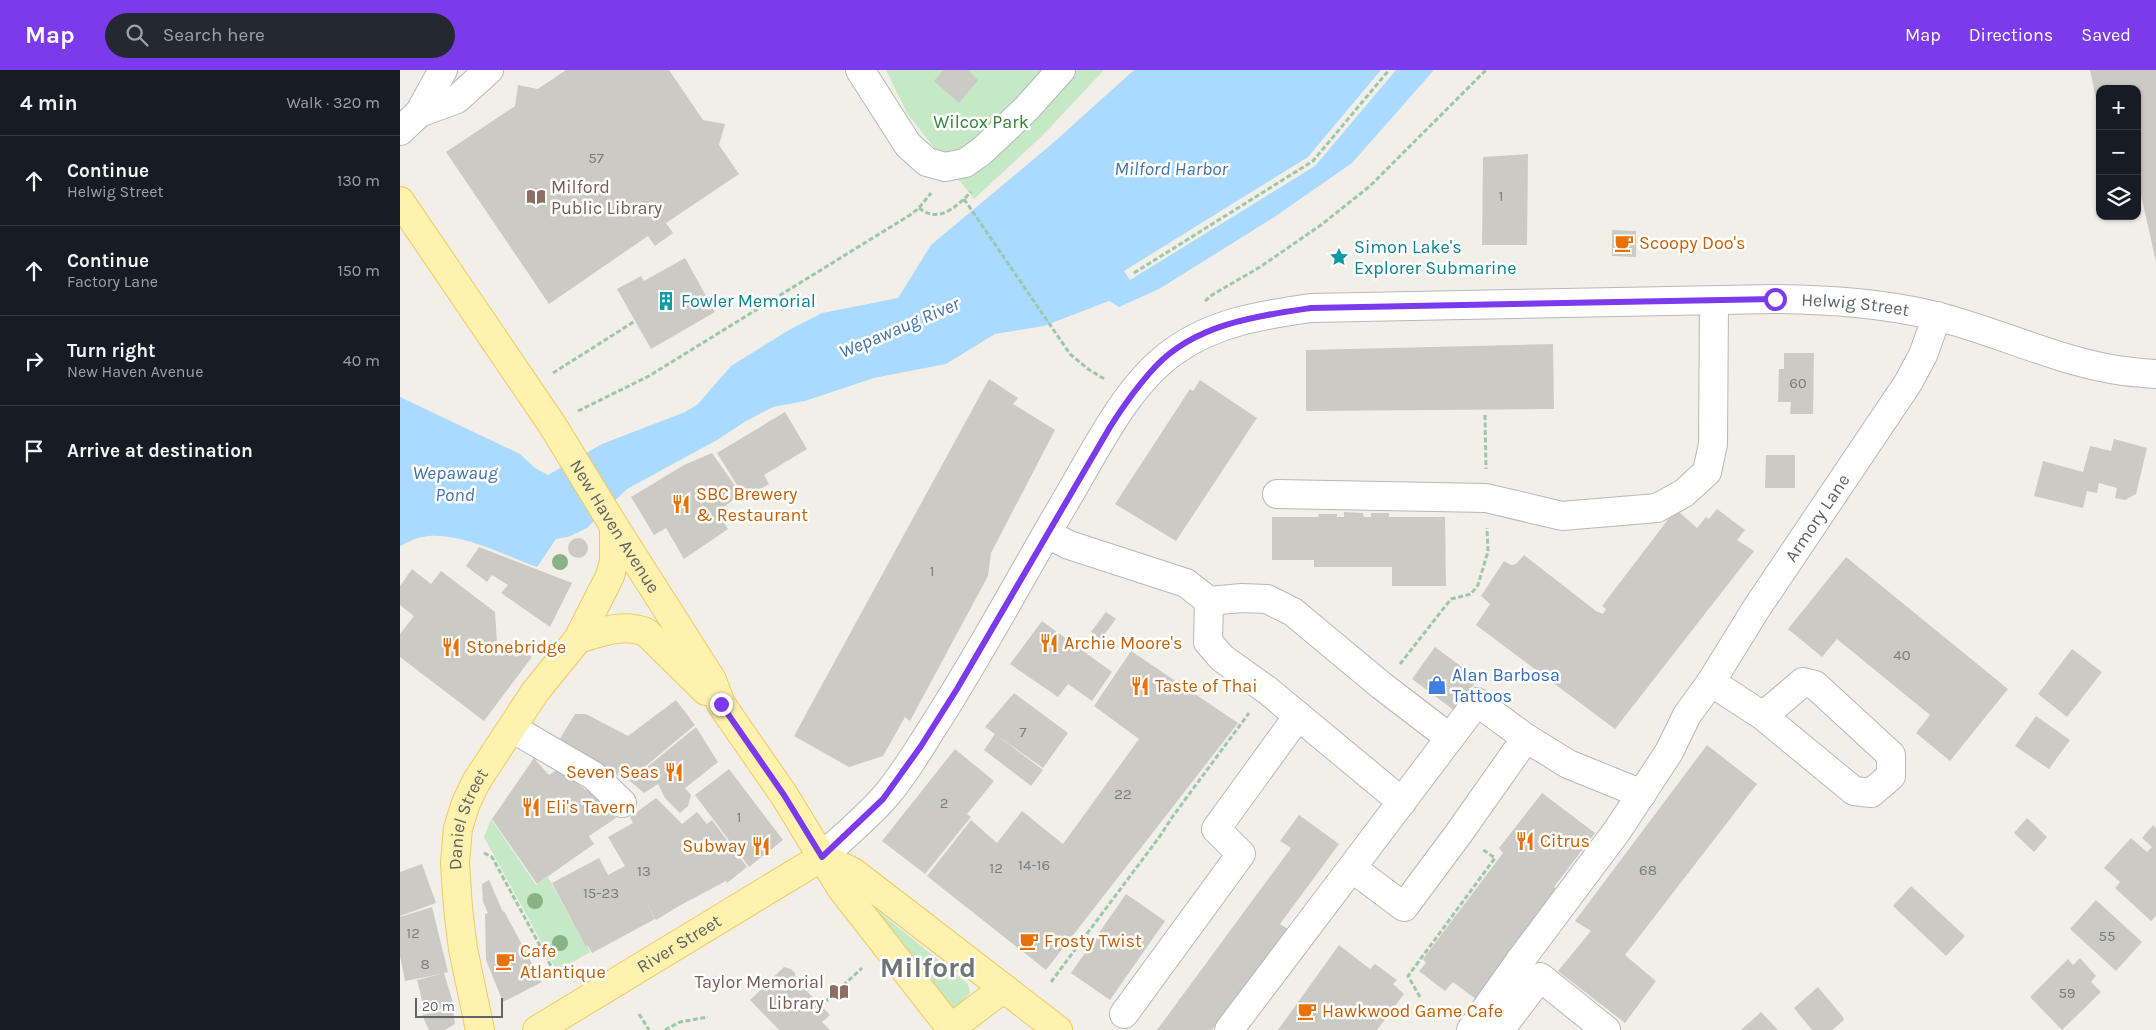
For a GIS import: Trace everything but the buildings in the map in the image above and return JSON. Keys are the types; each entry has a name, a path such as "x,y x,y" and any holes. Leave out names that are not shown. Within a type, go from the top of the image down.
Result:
{"main road":[{"name":"New Haven Avenue","path":"400,201 570,452 712,680 721,704 784,795 841,888 951,1029"},
{"name":"Daniel Street","path":"480,1030 463,949 458,908 456,864 458,828 466,803 476,782 535,692 578,639 610,576 614,560 610,519"},
{"path":"578,639 623,627 646,632 721,704"},
{"path":"822,857 853,872 1058,1030"},
{"name":"River Street","path":"537,1030 822,857"},
{"path":"951,1029 1004,988"}],"street":[{"path":"409,122 442,70"},
{"path":"409,122 457,99 489,70"},
{"path":"860,70 908,145 927,162 945,167 965,163 982,152 1027,108 1061,70"},
{"name":"Helwig Street","path":"822,857 883,799 902,774 957,689 1131,394 1157,365 1191,340 1229,324 1275,313 1311,308 1775,299 1862,303 1938,316 2110,369 2156,374"},
{"path":"1277,494 1486,498 1562,516 1657,508 1684,493 1707,472 1713,444 1714,301"},
{"name":"Armory Lane","path":"1529,969 1669,752 1687,714 1711,682 1756,609 1908,383 1923,355 1938,316"},
{"path":"1047,534 1069,545 1186,583 1209,601 1242,598 1267,599 1300,617 1382,686 1450,738"},
{"path":"1209,601 1208,642 1222,658 1267,690 1402,802"},
{"path":"1711,682 1763,716 1854,791 1871,793 1891,776 1891,755 1815,685 1803,682 1763,716"},
{"path":"1229,1030 1477,702 1526,738 1568,764 1642,794"},
{"path":"1124,1014 1241,854 1216,829 1298,716"},
{"path":"512,728 594,776 622,803"},
{"path":"1352,868 1404,907 1459,834 1526,738"},
{"path":"1471,1030 1529,969"},
{"path":"1500,1030 1529,969"},
{"path":"1529,969 1606,1030"}],"path":[{"path":"1134,273 1313,161 1389,70"},
{"path":"1202,305 1212,295 1260,267 1321,225 1370,186 1486,70"},
{"path":"576,412 649,376 920,208 928,200 945,167"},
{"path":"920,208 928,214 939,215 964,199 1070,354 1088,369 1131,394"},
{"path":"552,373 635,321"},
{"path":"1382,686 1451,599"},
{"path":"1051,982 1267,690"},
{"path":"1420,997 1408,976 1495,858 1459,834"},
{"path":"477,850 492,857 558,979"},
{"path":"820,1006 862,968"},
{"path":"639,1014 649,1030"},
{"path":"665,1030 680,1022 708,1017"}],"green space":[{"name":"Wilcox Park","path":"886,70 1104,70 1042,136 974,199 907,113"},
{"path":"491,819 536,885 548,877 590,952 557,971 484,837"},
{"path":"873,907 968,984 970,993 956,1009 953,1010"}],"water":[{"name":"Milford Harbor","path":"1134,70 1434,70 1352,163 1273,218 1159,289 1119,307 1109,301 1044,326 995,334 946,364 874,378 805,401 773,407 627,489 587,528 568,537 556,539 537,567 495,550 449,537 422,537 413,539 400,546 400,397 520,454 535,468 548,475 602,444 685,412 698,404 731,366 789,330 822,313 898,298 931,245 1053,143"}],"pier":[{"path":"1381,70 1396,70 1315,166 1130,280 1124,271 1308,157"}],"place":[{"name":"Milford Public Library","path":"536,197"},
{"name":"Scoopy Doo's","path":"1624,243"},
{"name":"Simon Lake's Explorer Submarine","path":"1339,257"},
{"name":"Fowler Memorial","path":"666,301"},
{"name":"SBC Brewery & Restaurant","path":"681,504"},
{"name":"Archie Moore's","path":"1049,643"},
{"name":"Stonebridge","path":"451,647"},
{"name":"Alan Barbosa Tattoos","path":"1437,685"},
{"name":"Taste of Thai","path":"1140,686"},
{"name":"Seven Seas","path":"674,772"},
{"name":"Eli's Tavern","path":"531,807"},
{"name":"Citrus","path":"1525,841"},
{"name":"Subway","path":"761,846"},
{"name":"Frosty Twist","path":"1029,941"},
{"name":"Cafe Atlantique","path":"505,961"},
{"name":"Taylor Memorial Library","path":"839,992"},
{"name":"Hawkwood Game Cafe","path":"1307,1011"}],"district":[{"name":"Milford","path":"928,967"}],"route":[{"path":"721,704 784,795 822,857 883,799 921,746 957,689 1131,394 1157,365 1172,352 1191,340 1229,324 1275,313 1311,308 1775,299"}],"water label":[{"name":"Wepawaug River","path":"899,327"},
{"name":"Wepawaug Pond","path":"455,483"}]}
